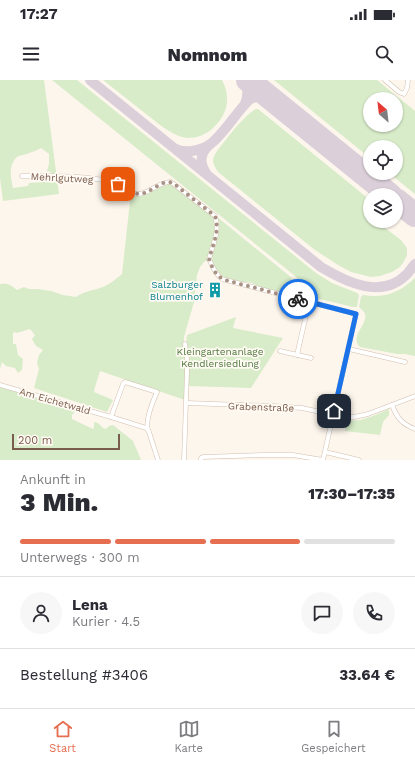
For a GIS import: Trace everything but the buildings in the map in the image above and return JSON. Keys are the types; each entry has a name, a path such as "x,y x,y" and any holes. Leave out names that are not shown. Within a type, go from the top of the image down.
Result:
{"street":[{"path":"385,80 399,92 404,94 407,88 408,80"},
{"name":"Mehrlgutweg","path":"22,176 82,177 97,179 118,184 137,194 144,193 164,183 171,182 215,216 216,236 209,259 219,277 225,280 356,314 349,349"},
{"path":"297,355 309,302"},
{"path":"184,460 187,404 187,359 185,344"},
{"path":"201,460 203,457 264,454 293,455 323,460 332,420 335,417 334,411 349,349 405,362"},
{"path":"280,351 311,358"},
{"path":"111,417 122,384 125,382 156,392 147,423 158,460"},
{"name":"Am Eichetwald","path":"0,385 138,425 148,430"},
{"name":"Grabenstraße","path":"187,404 302,408 330,414 335,417 360,416 375,412 415,396"},
{"path":"392,405 401,422 415,429"},
{"path":"325,452 359,460"}],"green space":[{"path":"0,80 44,80 59,194 3,201 0,178","holes":["41,148 49,154 47,171 51,172 51,178 43,182 29,183 28,186 13,188 11,168 17,157"]},
{"path":"52,80 77,80 316,273 332,283 357,293 359,295 357,307 316,298 313,296 295,276"},
{"path":"103,80 222,80 227,94 226,107 221,119 211,130 203,135 188,138 173,133 160,125"},
{"path":"274,80 377,80 392,92 363,92 363,132 403,132 403,101 415,111 415,194 398,180 403,180 403,140 363,140 363,152"},
{"path":"258,109 363,194 363,228 385,228 401,240 407,248 407,255 400,267 392,272 371,277 351,272 315,250 218,172 213,161 215,154 251,112"},
{"path":"171,183 216,216 292,278 288,295 251,283 238,282 224,277 217,271 211,261 205,261 200,267 197,275 194,302 184,337 186,358 185,400 100,371 94,392 113,400 107,412 34,388 39,369 37,363 39,355 43,350 36,346 32,339 35,335 30,329 13,333 13,344 16,344 18,355 23,359 22,370 18,373 15,368 6,366 2,362 0,369 0,284 7,284 17,290 24,287 76,297 85,292 109,284 122,274 131,192 135,194 162,184"},
{"path":"415,278 415,356 360,347 357,343 357,339 365,318 365,313 359,307 361,297 363,295 385,295 398,291"},
{"name":"Kleingartenanlage Kendlersiedlung","path":"236,317 233,328 283,338 251,388 188,386 187,335"},
{"path":"0,386 77,409 72,415 72,419 93,429 94,422 106,429 113,425 133,441 141,460 0,460"},
{"path":"389,409 389,415 383,422 380,435 345,431 346,421 360,420"}],"taxiway":[{"path":"90,80 321,267 331,273 353,283 364,286 387,286 397,282 407,274 415,264"},
{"path":"245,80 248,92 245,104"},
{"path":"176,149 191,151 206,147 219,136 249,100 263,96 269,97"},
{"path":"206,173 202,165 202,155 209,145"}],"runway":[{"path":"248,80 381,188"},
{"path":"403,206 415,215"}],"way so far":[{"path":"118,184 132,192 140,194 164,183 173,183 215,216 217,229 214,245 209,259 219,277 225,280 298,299"}],"place":[{"name":"Salzburger Blumenhof","path":"215,290"}],"route":[{"path":"298,299 356,314 334,411"}]}
